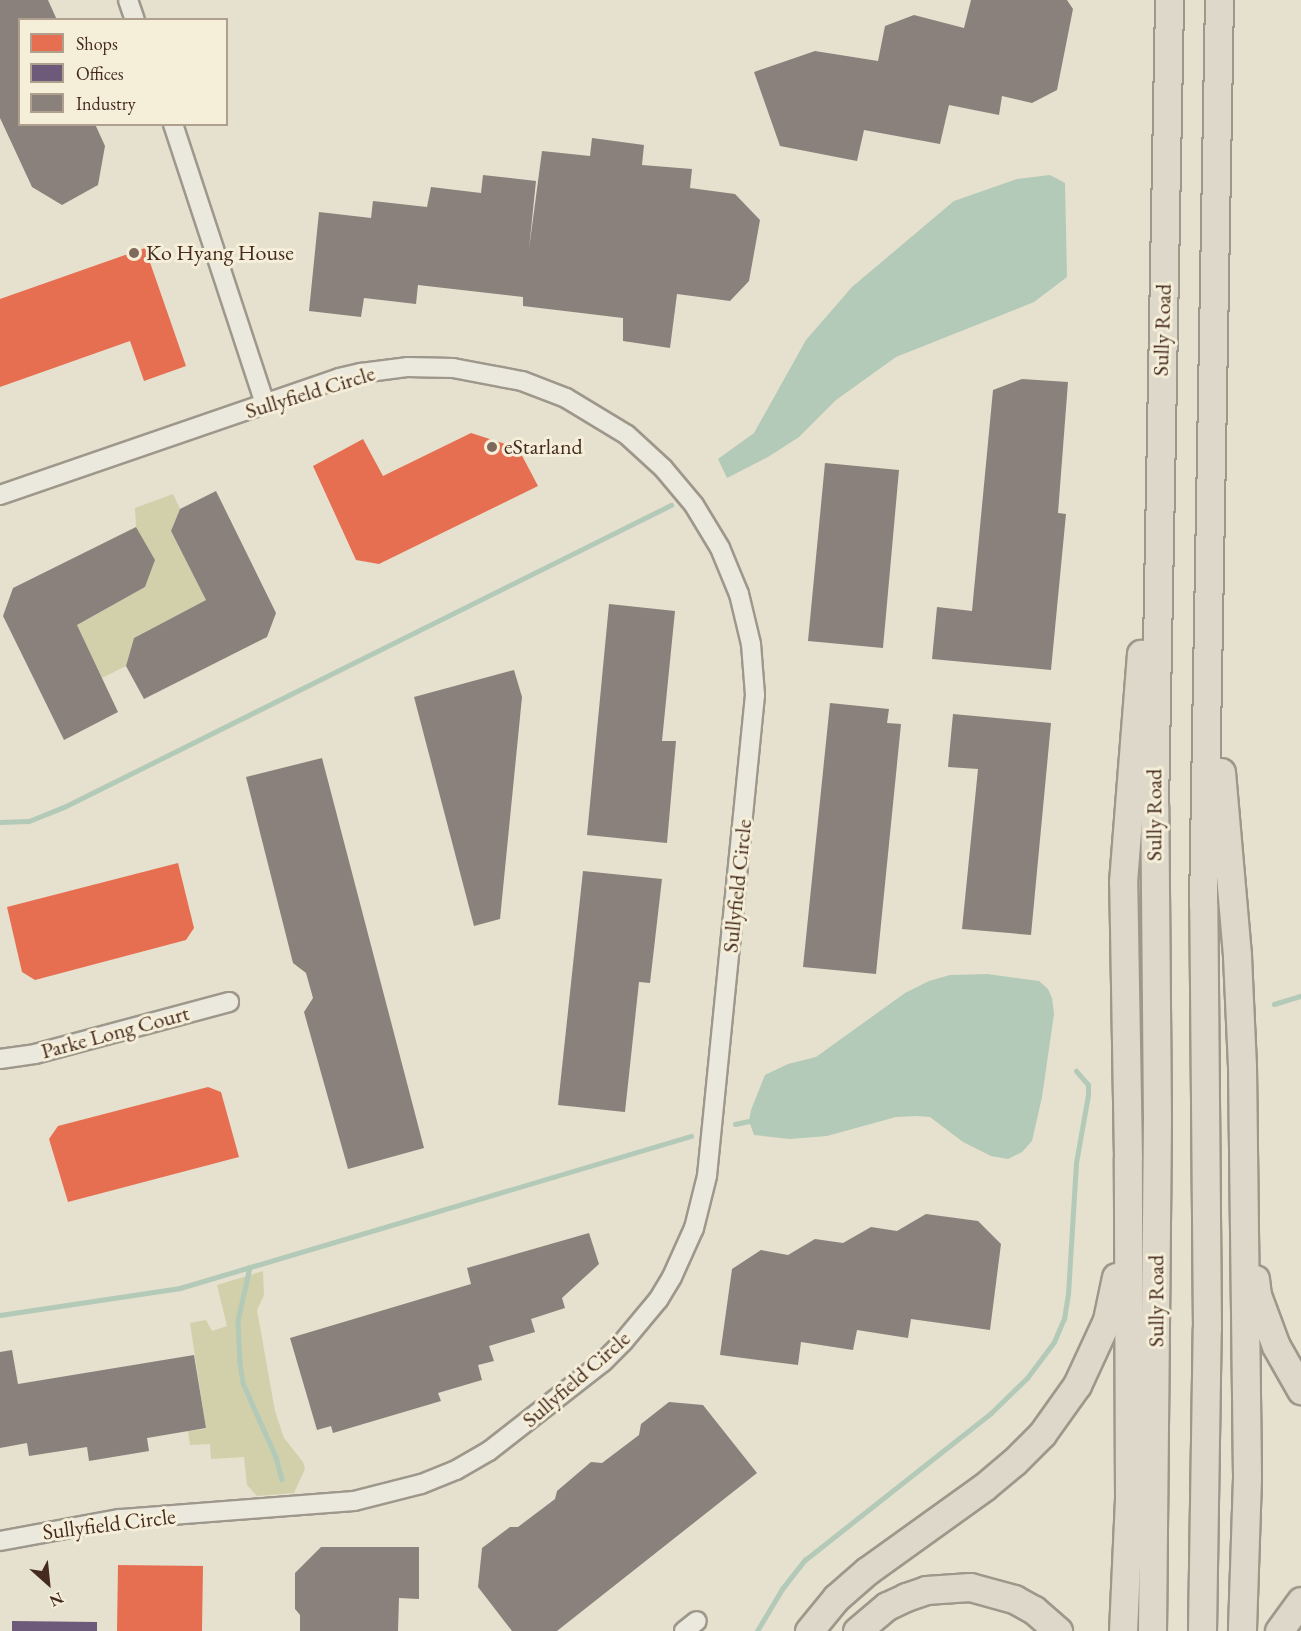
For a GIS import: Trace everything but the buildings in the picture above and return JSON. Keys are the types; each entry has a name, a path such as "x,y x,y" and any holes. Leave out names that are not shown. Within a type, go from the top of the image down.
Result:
{"highway":[{"name":"Sully Road","path":"1152,1631 1157,1179 1154,806 1169,0"},
{"path":"1202,1631 1207,1329 1203,905 1219,0"},
{"path":"1124,1631 1129,1497 1128,1157 1123,882 1159,441"},
{"path":"1208,615 1239,995 1247,1478 1242,1631"},
{"path":"809,1631 836,1598 867,1571 1014,1462 1042,1434 1067,1401 1077,1385 1107,1320 1120,1258 1128,1157"},
{"path":"1244,1214 1257,1295 1276,1346 1301,1390"},
{"path":"857,1631 887,1606 906,1597 948,1587 970,1587 1014,1599 1034,1610 1058,1631"},
{"path":"1279,1631 1301,1601"}],"street":[{"path":"128,0 134,18"},
{"path":"174,126 265,404"},
{"name":"Sullyfield Circle","path":"0,495 339,378 407,367 464,369 522,381 586,408 645,450 694,505 720,548 739,594 746,618 754,669 755,703 711,1142 702,1203 672,1276 658,1300 623,1342 489,1451 456,1470 392,1494 354,1501 119,1519 0,1541"},
{"name":"Parke Long Court","path":"0,1059 35,1054 229,1002"}],"shaded area":[{"path":"1050,175 1065,183 1067,277 1034,302 896,357 836,400 799,437 768,457 727,478 718,459 754,433 806,340 852,287 954,201 1017,179"},
{"path":"173,494 180,509 171,531 206,600 134,638 126,666 102,678 77,625 145,587 154,562 136,527 135,508"},
{"path":"987,974 1039,981 1048,989 1052,998 1054,1014 1042,1097 1032,1141 1022,1152 1008,1159 991,1156 963,1142 930,1117 917,1116 896,1117 827,1136 790,1139 754,1135 749,1121 751,1110 765,1075 788,1064 816,1057 905,993 929,981 950,975"},
{"path":"263,1271 264,1295 257,1310 275,1411 284,1438 303,1462 305,1469 294,1493 257,1496 247,1485 244,1457 211,1459 210,1444 190,1445 188,1431 206,1429 190,1323 206,1320 212,1331 227,1326 217,1285"}],"waterway":[{"path":"0,822 29,821 64,807 671,505"},
{"path":"1274,1004 1301,996"},
{"path":"757,1631 782,1589 805,1560 991,1413 1027,1378 1054,1342 1064,1319 1068,1294 1076,1163 1088,1095 1088,1085 1076,1071"},
{"path":"735,1124 749,1121"},
{"path":"0,1315 180,1288 691,1136"},
{"path":"250,1267 238,1321 243,1383 276,1457 282,1479"}],"place":[{"name":"Ko Hyang House","path":"134,253"},
{"name":"eStarland","path":"492,447"}]}
